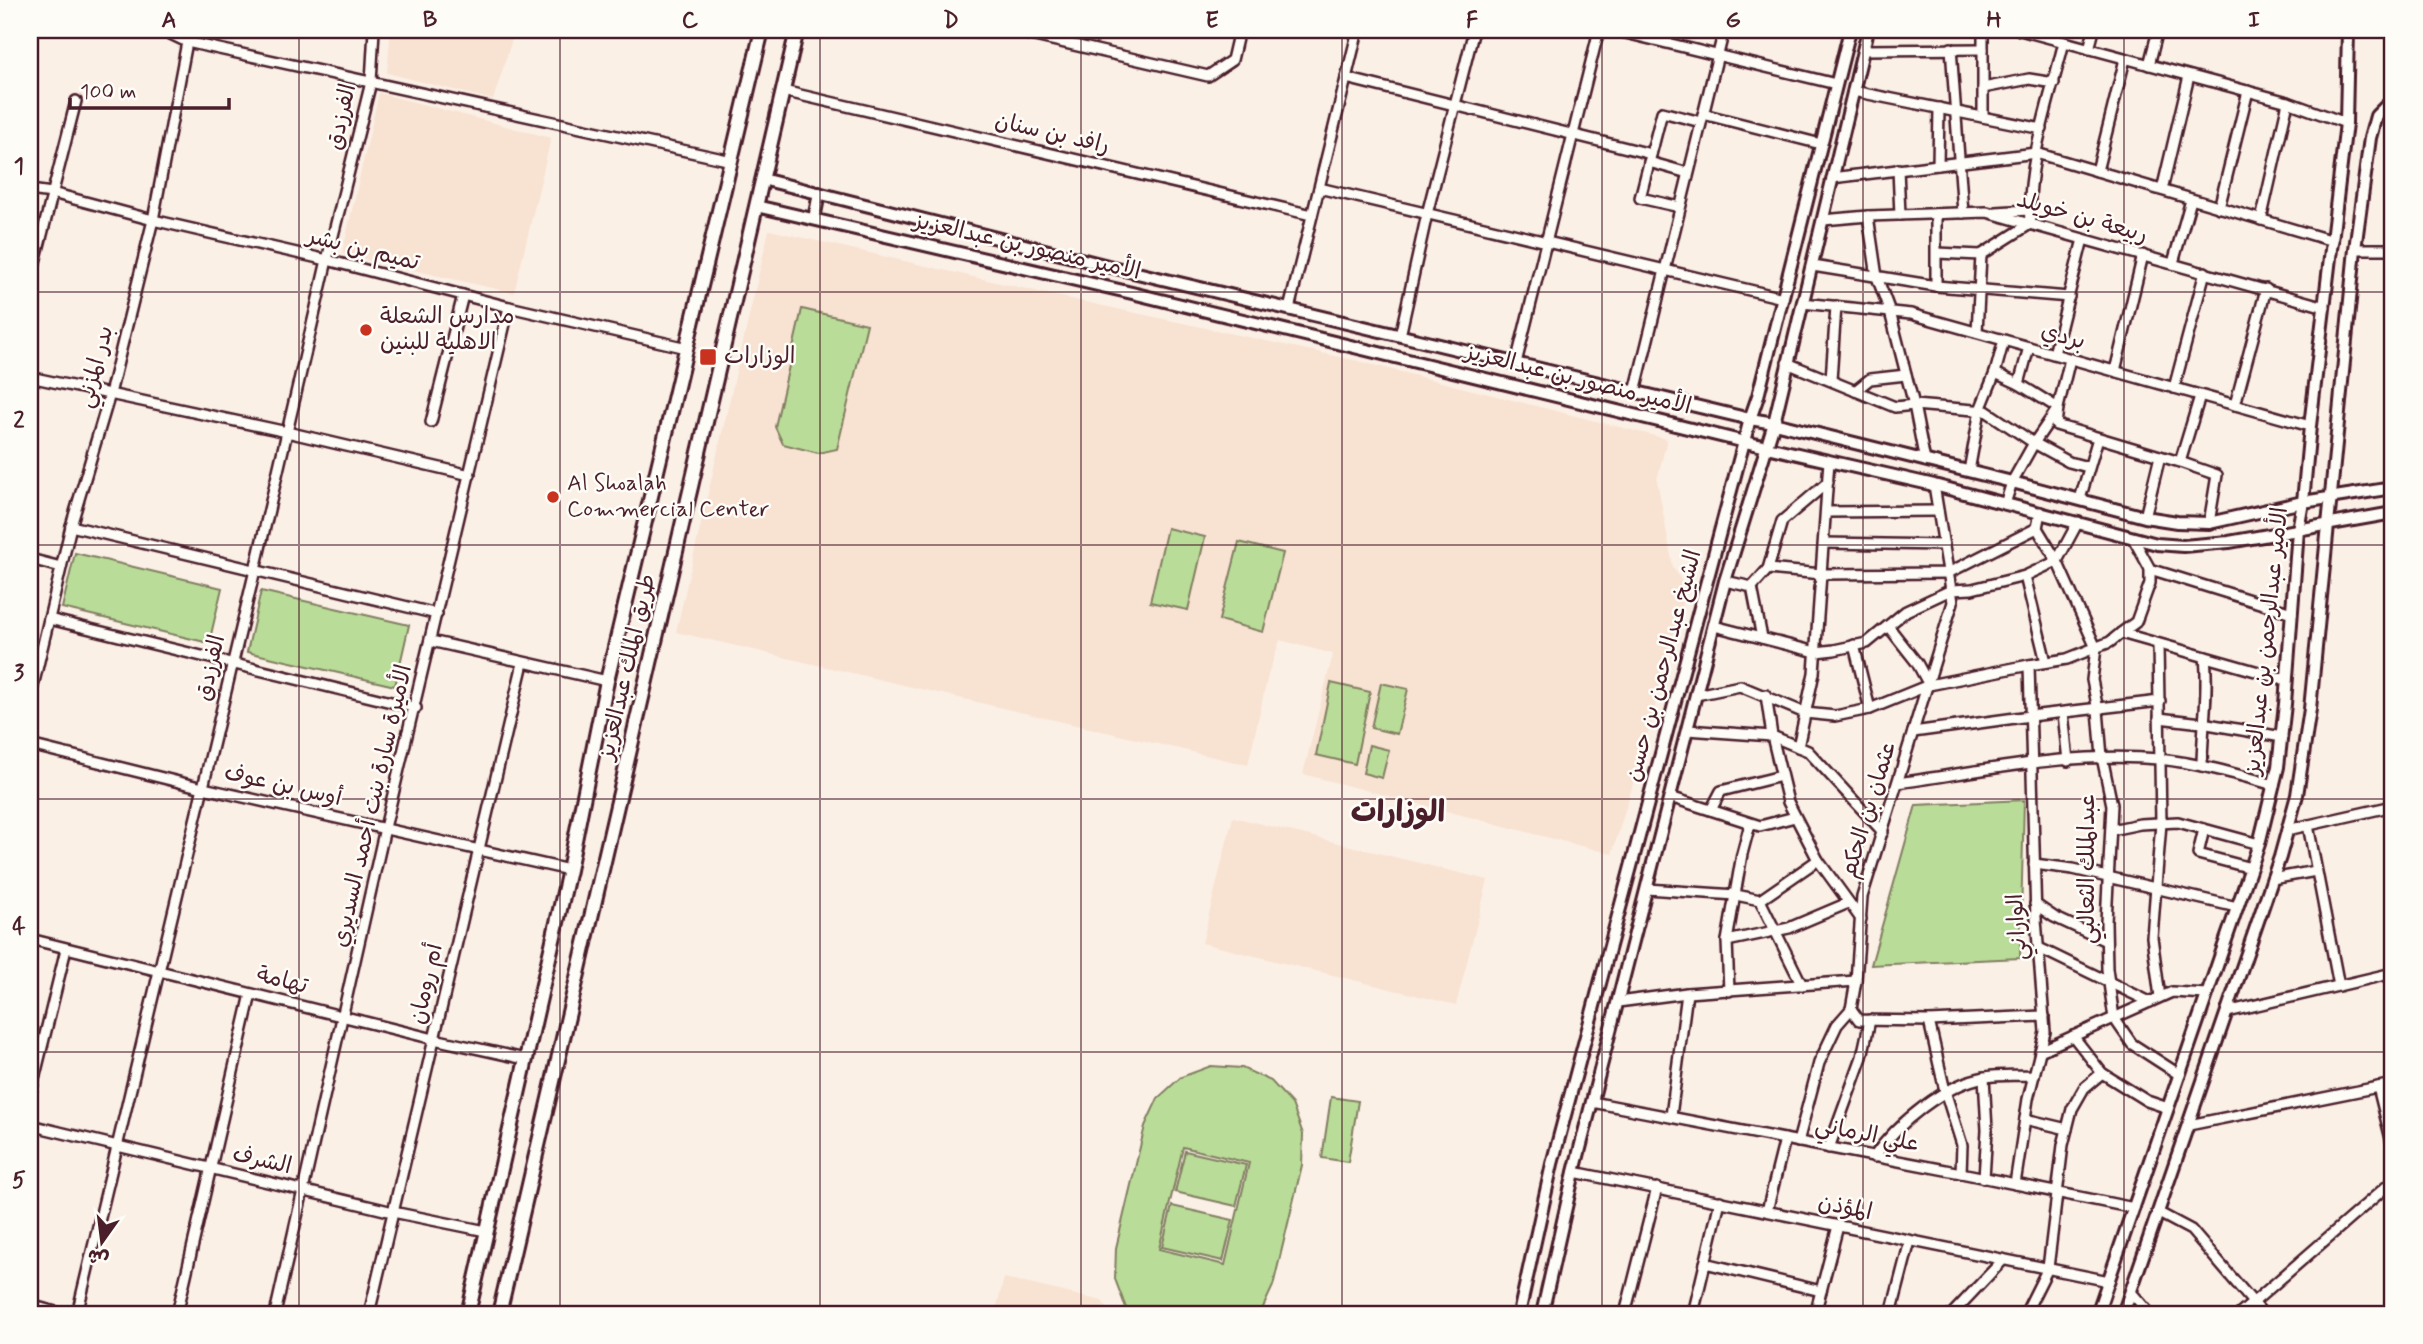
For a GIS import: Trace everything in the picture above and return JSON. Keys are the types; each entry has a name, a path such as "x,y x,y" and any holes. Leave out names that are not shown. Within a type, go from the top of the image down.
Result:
{"main road":[{"name":"طريق الملك عبدالعزيز","path":"468,1314 569,870 607,681 762,30"},
{"name":"طريق الملك عبدالعزيز","path":"499,1314 797,30"}],"street":[{"path":"162,30 187,42 732,161"},
{"name":"الفرزدق","path":"77,1314 371,82 374,30"},
{"path":"1009,30 1208,76 1232,60 1239,30"},
{"path":"1289,309 1358,30"},
{"path":"1400,336 1427,214 1474,30"},
{"path":"1516,363 1599,30"},
{"path":"1613,30 1836,84"},
{"path":"1634,391 1724,30"},
{"name":"الشيخ عبدالرحمن بن حسن","path":"1519,1314 1552,1164 1758,396 1850,30"},
{"name":"الشيخ عبدالرحمن بن حسن","path":"1542,1314 1574,1172 1696,695 1726,581 1774,423 1868,30"},
{"path":"1983,30 1983,117"},
{"path":"2021,30 2288,102 2346,122"},
{"path":"2089,49 2094,30"},
{"path":"2149,65 2158,30"},
{"name":"الأمير عبدالرحمن بن عبدالعزيز","path":"2097,1314 2238,907 2259,844 2274,785 2282,737 2298,530 2346,122 2348,30"},
{"name":"بدر المزني","path":"30,699 71,526 110,394 153,220 187,42"},
{"path":"1937,253 1981,255 2030,224 2036,153 2064,42"},
{"path":"1951,48 1963,213"},
{"path":"1863,50 1983,48"},
{"path":"2097,171 2125,59"},
{"path":"2162,191 2189,76"},
{"path":"1346,78 1572,134 1650,158 1688,173"},
{"path":"1983,88 2029,79 2054,83"},
{"name":"رافد بن سنان","path":"783,91 1312,215"},
{"path":"1853,91 2042,129"},
{"path":"2219,208 2248,91"},
{"path":"34,266 76,102"},
{"path":"2261,220 2288,102"},
{"name":"الأمير عبدالرحمن بن عبدالعزيز","path":"2123,1314 2272,879 2297,795 2310,709 2355,248 2370,138 2376,116 2386,106 2393,104"},
{"path":"1938,165 1939,108"},
{"path":"1680,207 1640,198 1662,112 1821,144"},
{"path":"1832,178 2036,153 2333,241"},
{"path":"1898,169 1900,215"},
{"name":"الأمير منصور بن عبدالعزيز","path":"762,179 1400,336 1774,423 2145,517 2209,523 2303,502 2393,488"},
{"path":"1319,188 1783,298"},
{"name":"تميم بن بشر","path":"30,190 52,192 153,220 687,348"},
{"path":"814,219 820,193"},
{"path":"2173,263 2191,200"},
{"name":"الأمير منصور بن عبدالعزيز","path":"756,206 1934,485 2157,544 2183,546 2229,542 2393,513"},
{"path":"1987,212 2029,211"},
{"name":"ربيعة بن خويلد","path":"1823,220 1987,212 2325,307"},
{"path":"1936,214 1936,286"},
{"path":"1868,216 1877,277 1890,312 1925,461"},
{"path":"2054,354 2083,239"},
{"path":"2355,248 2393,249"},
{"path":"1977,332 1981,255"},
{"path":"2115,372 2143,255"},
{"path":"1813,266 1936,286 2068,297"},
{"path":"2174,388 2205,272"},
{"path":"2235,405 2266,289"},
{"path":"431,422 463,295"},
{"name":"بردي","path":"1802,303 1911,314 2310,426"},
{"path":"1831,380 1836,306"},
{"name":"الأميرة سارة بنت أحمد السديري","path":"275,1314 385,828 416,708 509,307"},
{"path":"1969,471 1980,410 1995,373 2004,340"},
{"path":"2019,384 2029,347"},
{"path":"2070,359 2056,425 2217,475 2209,523"},
{"path":"1787,363 1895,407 1914,405 1980,410 2069,462 2088,467"},
{"path":"1995,373 2058,408"},
{"path":"1855,390 1870,379 1906,375"},
{"path":"30,376 470,475"},
{"path":"2179,462 2200,396"},
{"path":"2005,503 2012,482 2058,408"},
{"path":"2080,499 2098,438"},
{"path":"2145,517 2160,456"},
{"path":"1798,747 1814,673 1829,461"},
{"path":"1752,587 1768,569 1782,521 1828,482"},
{"name":"عثمان بن الحكم","path":"1798,1142 1819,1063 1837,1025 1851,1009 1856,981 1862,897 1953,602 1934,485"},
{"path":"1826,512 1938,511"},
{"path":"1768,569 1822,574 1948,573 2036,528 2040,512"},
{"path":"1714,626 1816,652 1867,643 1906,611 1951,590 1972,589 2025,576 2057,561 2078,522"},
{"path":"71,526 438,614"},
{"name":"عبدالملك الثعالبي","path":"2036,528 2057,561 2096,648 2092,680 2102,757 2112,805 2106,941 2114,1018 2132,1044 2180,1075"},
{"path":"1696,695 1740,686 1805,713 1835,716 1870,709 1929,685 2067,659 2110,642 2136,622 2150,583 2150,569 2133,538"},
{"path":"1825,543 1944,545"},
{"path":"30,559 61,567"},
{"path":"2150,569 2292,612"},
{"path":"2025,576 2046,662"},
{"path":"1726,581 1752,587"},
{"path":"1752,587 1762,638"},
{"path":"49,619 416,708"},
{"path":"1888,626 1917,663 1929,685"},
{"path":"2121,634 2287,680"},
{"path":"431,641 607,681"},
{"path":"2158,644 2161,822 2152,937 2160,997"},
{"path":"1854,645 1870,709"},
{"path":"2202,766 2202,723 2207,681 2205,657"},
{"name":"أم رومان","path":"369,1314 523,663"},
{"name":"الواراني","path":"2015,1184 2025,1119 2045,1032 2035,904 2029,665"},
{"path":"1766,695 1772,736 1788,802 1818,860 1861,919"},
{"path":"1913,732 2160,701"},
{"path":"2063,713 2068,761"},
{"path":"2159,718 2282,737"},
{"path":"1687,730 1772,736 1808,751 1882,832"},
{"name":"أوس بن عوف","path":"30,745 203,788 569,870"},
{"path":"1898,783 2102,757 2159,760 2202,766 2274,785"},
{"path":"1711,810 1721,791 1782,776"},
{"path":"1670,797 1760,826 1795,817"},
{"path":"2287,830 2393,806"},
{"path":"2111,830 2140,824 2178,822 2259,844"},
{"path":"1729,991 1727,941 1750,824"},
{"path":"2308,825 2339,986"},
{"path":"2204,829 2199,854 2251,868"},
{"path":"1647,889 1736,895 1760,900 1818,860"},
{"path":"2034,864 2073,869 2238,907"},
{"path":"2272,879 2316,871"},
{"path":"1760,900 1802,985"},
{"path":"1727,941 1789,928 1848,903"},
{"path":"2035,904 2054,917 2106,941"},
{"name":"تهامة","path":"30,939 525,1059"},
{"path":"2039,948 2150,1002"},
{"path":"30,1096 66,949"},
{"path":"2227,1012 2393,973"},
{"path":"1618,1002 1687,993 1856,981"},
{"path":"2040,1051 2172,992 2207,994"},
{"path":"177,1314 251,993"},
{"path":"1671,1116 1687,993"},
{"path":"1851,1009 1859,1020 1929,1021 2044,1016"},
{"path":"1829,1148 1862,1057 1870,1020"},
{"path":"1929,1021 1945,1091 1962,1145 1961,1173"},
{"path":"2073,1037 2102,1073 2147,1101 2168,1108"},
{"path":"2025,1314 2048,1268 2063,1145 2072,1109 2084,1088 2102,1073"},
{"path":"1874,1157 1887,1138 1945,1091 1984,1077 2034,1075"},
{"path":"1984,1077 1987,1130 1984,1178"},
{"path":"2189,1125 2393,1084"},
{"path":"2378,1087 2393,1147"},
{"name":"علي الرماني","path":"1592,1102 2134,1209"},
{"path":"2025,1119 2067,1129"},
{"name":"الشرف","path":"30,1125 393,1212 486,1231"},
{"path":"1767,1211 1785,1139"},
{"name":"المؤذن","path":"1574,1172 2109,1280"},
{"path":"2241,1314 2393,1181"},
{"path":"1625,1314 1657,1188"},
{"path":"1693,1314 1720,1201"},
{"path":"2159,1213 2191,1230 2263,1314"},
{"path":"1817,1314 1838,1226"},
{"path":"1891,1314 1910,1241"},
{"path":"1952,1314 2003,1259"},
{"path":"1705,1263 1821,1291"},
{"path":"1527,1277 1549,1281"},
{"path":"2131,1292 2150,1314"},
{"path":"30,1305 63,1314"}],"shaded area":[{"path":"391,30 515,30 493,100 387,73"},
{"path":"379,93 551,138 514,293 342,254"},
{"path":"769,230 1354,360 1667,439 1657,480 1673,567 1686,588 1646,740 1612,854 1303,774 1333,654 1280,640 1268,675 1248,765 676,632"},
{"path":"1233,817 1488,880 1456,1005 1202,943"},
{"path":"1004,1278 1102,1301 1111,1314 995,1314"}],"green space":[{"path":"802,309 867,324 837,449 818,453 783,444 775,427"},
{"path":"1167,528 1205,537 1188,610 1150,602"},
{"path":"1239,542 1283,553 1263,632 1219,620"},
{"path":"75,553 222,588 209,643 62,608"},
{"path":"261,591 409,625 395,686 247,652"},
{"path":"1331,683 1370,692 1355,764 1316,755"},
{"path":"1381,683 1408,689 1397,734 1371,728"},
{"path":"1369,745 1389,750 1382,778 1363,773"},
{"path":"2024,800 2020,958 1871,965 1916,805"},
{"path":"1211,1066 1242,1068 1271,1081 1292,1104 1303,1134 1302,1165 1273,1286 1260,1314 1131,1314 1115,1279 1116,1248 1145,1126 1158,1098 1181,1077","holes":["1183,1147 1249,1163 1225,1265 1159,1249"]},
{"path":"1331,1097 1358,1101 1348,1162 1322,1158"},
{"path":"1185,1151 1246,1165 1236,1206 1175,1192"},
{"path":"1172,1206 1233,1220 1223,1261 1162,1247"}],"place":[{"name":"مدارس الشعلة الاهلية للبنين","path":"366,330"},
{"name":"الوزارات","path":"708,357"},
{"name":"Al Shoalah Commercial Center","path":"553,497"}],"district":[{"name":"الوزارات","path":"1398,812"}]}
